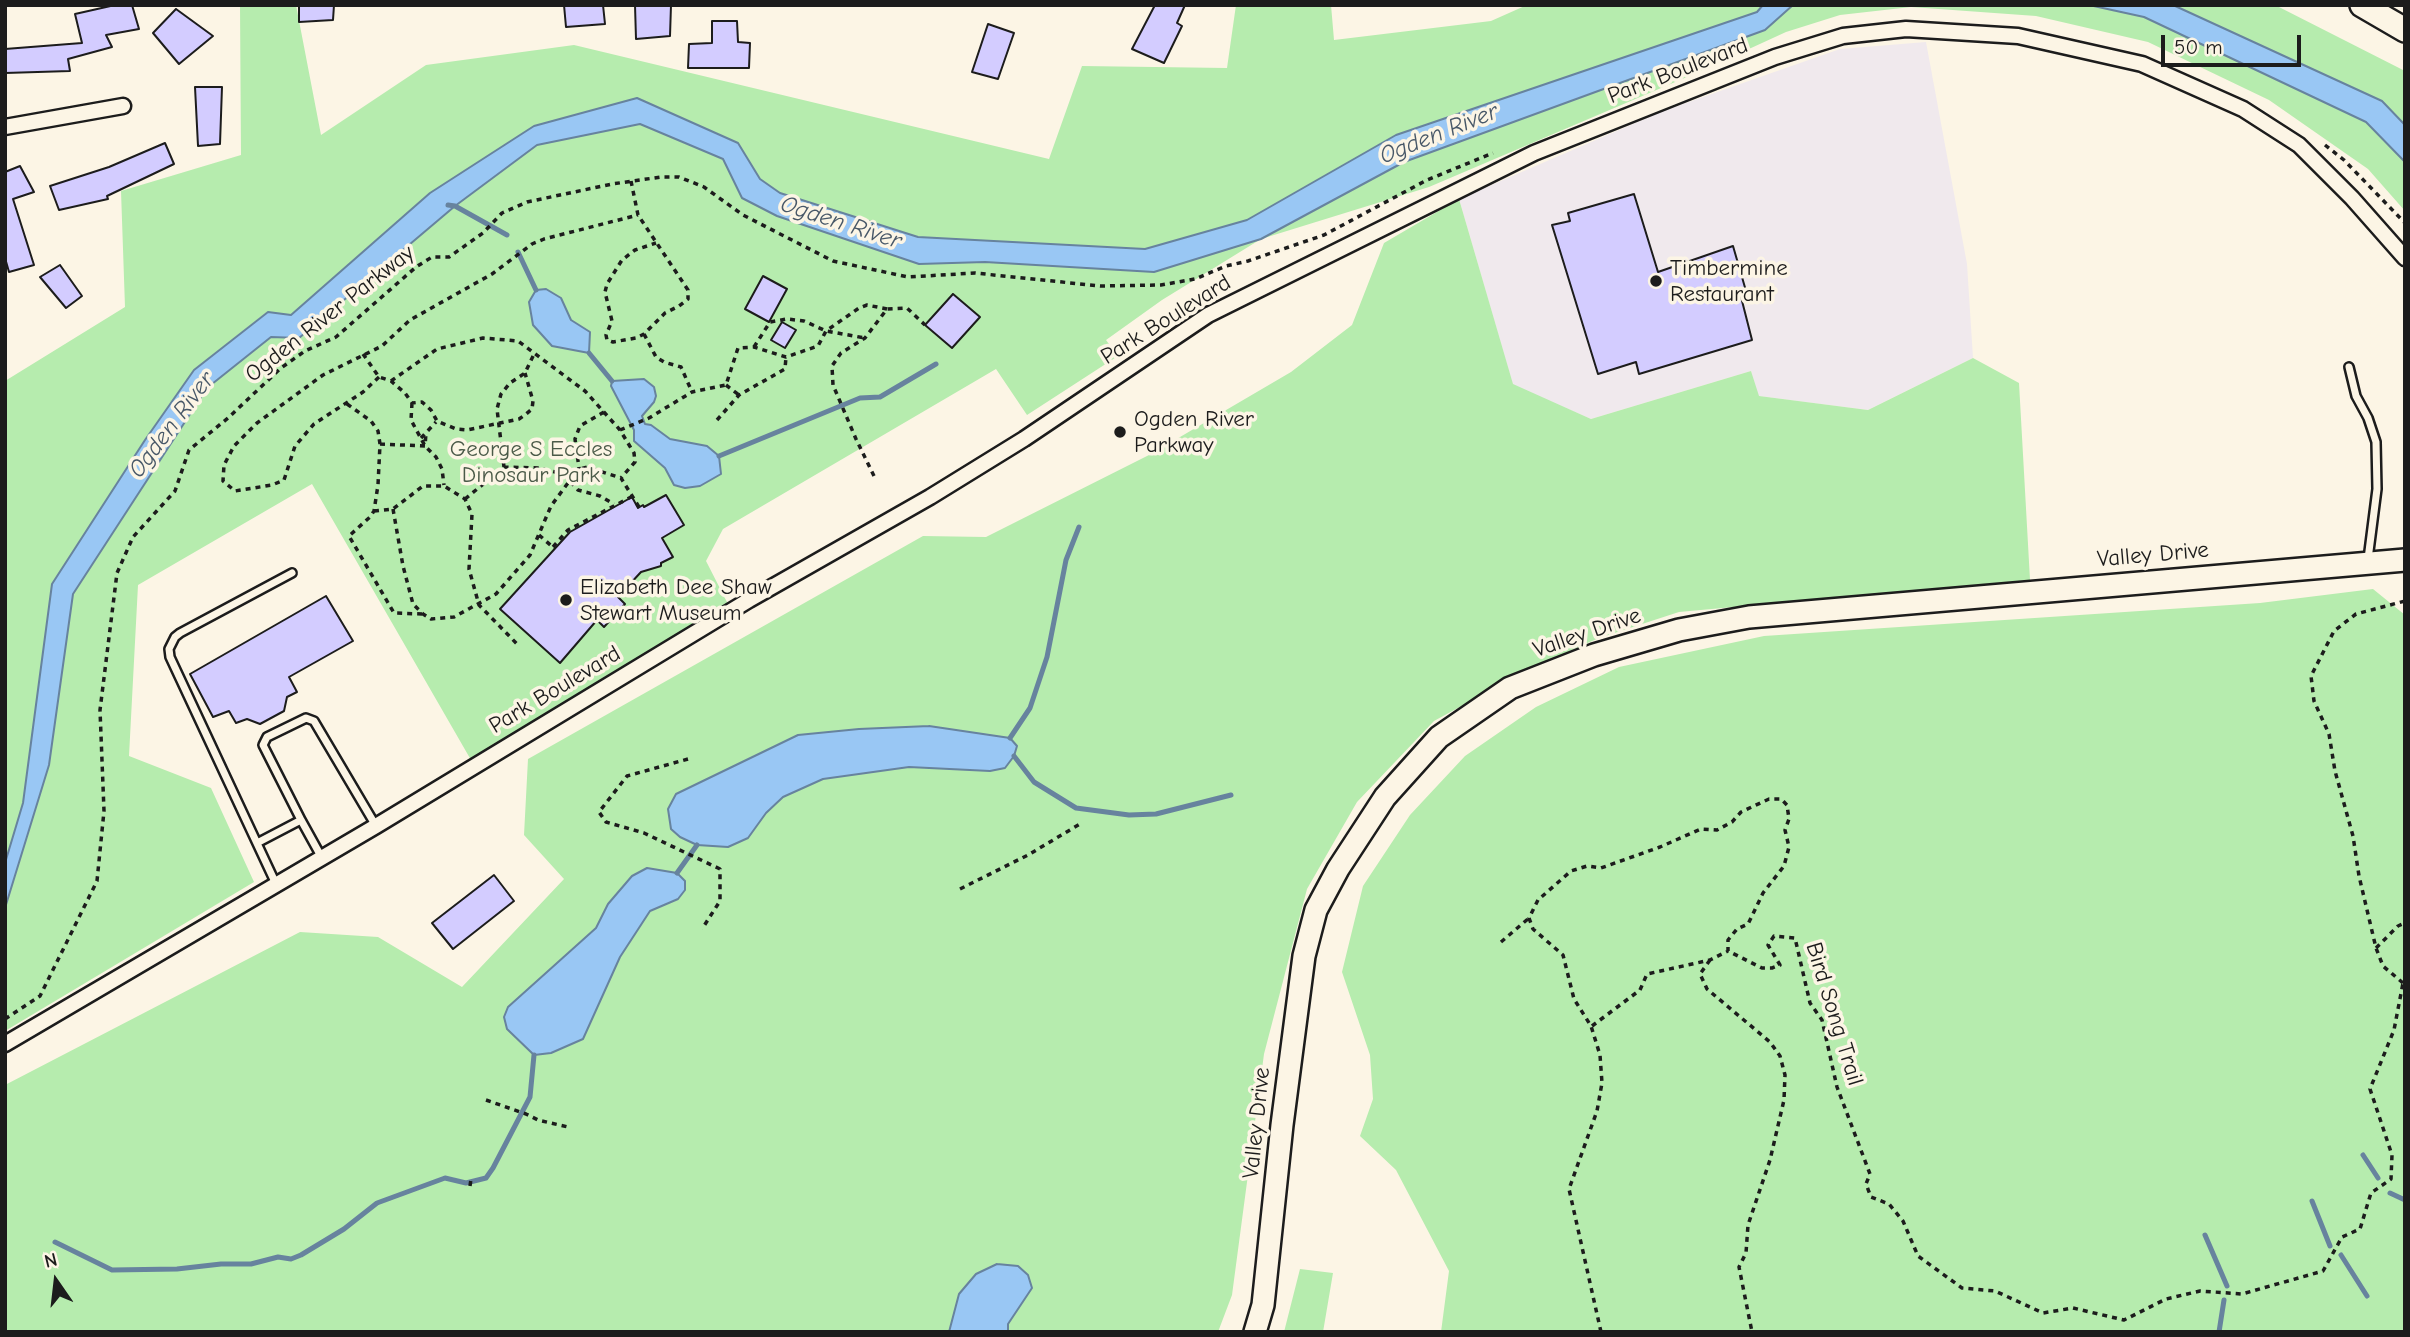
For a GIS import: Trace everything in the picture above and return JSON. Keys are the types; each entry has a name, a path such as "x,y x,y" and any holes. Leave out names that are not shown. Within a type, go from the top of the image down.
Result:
{"main road":[{"path":"2362,5 2405,30"}],"street":[{"name":"Park Boulevard","path":"5,1044 1014,445 1208,315 1534,153 1763,62 1843,36 1906,29 2018,36 2142,64 2242,109 2299,145 2352,198 2405,258"},
{"path":"5,127 123,106"},
{"name":"Valley Drive","path":"1255,1332 1264,1305 1282,1125 1304,956 1316,910 1338,869 1385,797 1439,737 1510,688 1594,655 1679,630 1749,617 2405,560"}],"lane":[{"path":"2349,367 2356,396 2368,418 2376,442 2377,489 2368,563"},
{"path":"277,884 170,657 169,649 175,637 292,573"},
{"path":"322,858 263,745 267,737 306,718 314,721 376,826"},
{"path":"257,843 300,820"}],"path":[{"path":"2322,143 2344,160 2405,223"},
{"name":"Ogden River Parkway","path":"5,1019 40,996 97,881 104,811 100,710 117,573 133,537 175,491 189,450 281,368 305,351 336,337 416,267 432,257 449,257 483,233 502,213 527,202 661,177 691,181 705,187 743,215 833,261 908,278 975,273 1100,286 1161,285 1195,279 1226,266 1324,235 1427,180 1499,151"},
{"path":"631,181 638,215 688,290 688,299 665,313 645,334 613,342 607,340 606,335 612,321 605,292 607,284 622,260 635,250 656,243"},
{"path":"379,377 363,393 314,424 295,446 284,480 272,485 235,491 223,481 224,465 234,446 257,423 323,374 382,346 410,320 492,274 532,244 638,215"},
{"path":"726,385 738,348 754,347 786,357 818,346 826,331 867,305 887,309 907,308 926,325"},
{"path":"874,476 833,385 832,366 841,353 866,338 887,309"},
{"path":"754,347 770,322 787,319 804,321 826,331 866,338"},
{"path":"645,334 656,357 681,368 692,392"},
{"path":"391,380 437,349 483,338 518,341 585,391 620,430 634,453 635,462 621,478"},
{"path":"504,467 497,409 501,394 510,383 525,373 535,352"},
{"path":"363,354 379,377 391,380 412,403 411,420 425,446 442,468 444,486"},
{"path":"717,420 739,395 785,369 786,357"},
{"path":"412,403 422,402 431,410 437,421 446,427 467,430 519,419 532,409 533,401 525,373"},
{"path":"620,430 649,418 692,392 726,385 739,395"},
{"path":"347,404 371,421 378,431 380,444 374,511 349,536 394,613 423,614"},
{"path":"393,509 413,604 432,619 454,617 496,594 530,555 551,506 579,468 575,439 580,426 604,412"},
{"path":"421,438 437,421"},
{"path":"425,446 426,433"},
{"path":"380,444 425,446"},
{"path":"465,499 504,467 538,468 564,474 587,467 621,478 639,507"},
{"path":"564,474 578,490 600,496 615,505"},
{"path":"374,511 393,509 422,486 444,486 465,499 472,514 469,569 479,605 518,645"},
{"path":"539,535 554,548 568,530 633,496"},
{"path":"2404,984 2384,966 2376,948 2329,734 2314,701 2311,676 2334,631 2356,614 2405,601"},
{"path":"688,759 627,776 599,812 606,822 644,833 720,869 720,901 702,929"},
{"path":"1502,942 1529,918 1538,900 1571,871 1587,866 1601,868 1701,829 1717,830 1732,822 1741,812 1769,799 1781,799 1787,805 1788,819 1785,830 1789,847 1784,866 1763,893 1748,924 1737,929 1728,940 1728,951 1710,960 1647,974 1640,990 1591,1026"},
{"path":"960,889 1028,855 1080,824"},
{"path":"1529,918 1533,929 1563,955 1574,999 1591,1026 1600,1055 1602,1083 1597,1111 1569,1189 1601,1332"},
{"path":"2376,948 2398,926 2405,923"},
{"name":"Bird Song Trail","path":"1728,951 1762,968 1772,968 1780,965 1768,945 1774,936 1796,938 1810,1003 1822,1020 1837,1087 1870,1174 1866,1184 1871,1197 1889,1204 1903,1221 1918,1256 1962,1288 1995,1291 2043,1313 2073,1308 2124,1320 2166,1299 2200,1291 2242,1294 2323,1271 2342,1237 2360,1228 2371,1193 2391,1179 2392,1154 2370,1089 2394,1030 2404,984"},
{"path":"1710,960 1700,974 1707,989 1770,1042 1780,1056 1785,1075 1784,1100 1770,1160 1748,1225 1746,1253 1740,1267 1752,1332"},
{"path":"485,1100 538,1120 568,1127"},
{"path":"470,1186 471,1179"}],"shaded area":[{"path":"1926,42 1967,264 1973,358 1868,410 1758,396 1751,371 1591,419 1513,385 1459,199 1663,111 1840,49"}],"green space":[{"path":"240,5 296,5 321,135 426,65 574,45 1049,159 1082,66 1227,68 1236,5 1331,5 1334,40 1491,21 1527,5 1763,5 1757,12 1396,135 1247,220 1145,249 918,237 780,193 760,179 738,143 637,98 430,193 291,315 267,312 194,370 145,440 52,584 23,803 5,863 5,381 125,307 121,191 241,155"},
{"path":"1793,5 2089,5 2144,17 2366,122 2405,162 2405,211 2368,169 2269,100 2148,42 2036,16 1911,7 1840,15 1786,32 1429,187 1261,239 1404,162 1765,30"},
{"path":"2173,5 2275,5 2405,71 2405,125 2382,101"},
{"name":"George S Eccles Dinosaur Park","path":"640,124 724,159 742,198 777,216 919,264 985,262 1154,272 1261,239 1162,300 1106,340 1118,356 1027,415 996,369 723,529 706,561 730,608 471,760 312,484 138,585 129,756 211,788 254,882 5,1031 5,908 49,765 73,594 207,388 271,337 537,145"},
{"path":"1459,199 1513,384 1591,419 1751,371 1759,396 1868,410 1973,358 2019,383 2030,580 1679,612 1599,638 1533,667 1434,721 1357,802 1307,889 1264,1054 1232,1295 1218,1332 5,1332 5,1085 300,932 378,937 462,987 564,879 524,835 528,759 923,536 986,537 1151,454 1291,372 1352,325 1384,243"},
{"path":"2373,589 2405,615 2405,1332 1441,1332 1449,1271 1396,1170 1360,1136 1373,1099 1370,1055 1342,972 1363,886 1410,815 1465,756 1536,707 1619,667 1764,636 2260,603"},
{"path":"1300,1269 1333,1273 1323,1332 1284,1332"}],"water":[{"name":"Ogden River","path":"1763,5 1793,5 1765,30 1404,162 1261,239 1154,272 985,262 919,264 777,216 742,198 723,159 640,124 537,145 455,206 299,338 271,337 207,388 73,594 49,765 5,908 5,863 23,803 52,584 145,440 194,370 268,312 291,315 430,193 534,126 637,98 738,143 760,179 780,193 918,237 1145,249 1247,220 1396,135 1757,12"},
{"path":"2089,5 2173,5 2382,101 2405,125 2405,162 2366,122 2144,17"},
{"path":"546,289 561,298 571,320 590,332 589,353 552,346 533,325 529,302 536,290"},
{"path":"644,379 654,387 656,396 642,416 645,424 651,425 670,439 707,446 719,456 721,474 700,486 685,488 674,485 665,468 634,441 634,430 611,386 612,381"},
{"path":"929,726 1010,738 1017,746 1014,756 1005,768 990,771 909,767 823,779 783,797 766,813 748,838 728,847 697,845 671,829 668,809 676,794 798,735"},
{"path":"647,868 677,873 685,881 685,890 678,899 650,911 620,957 583,1039 551,1053 534,1055 507,1029 504,1017 508,1007 596,928 608,904 632,876"},
{"path":"997,1264 1018,1266 1028,1275 1032,1288 1008,1324 1008,1332 949,1332 959,1294 976,1274"}],"building":[{"path":"115,5 132,5 139,29 106,35 112,47 68,59 70,71 5,73 5,49 82,43 75,14"},
{"path":"299,5 334,5 333,20 299,22"},
{"path":"564,5 603,5 605,24 566,27"},
{"path":"635,5 671,5 670,36 636,39"},
{"path":"1155,5 1185,5 1177,23 1182,26 1164,63 1132,49"},
{"path":"176,9 213,36 179,64 153,33"},
{"path":"712,21 737,21 738,42 750,43 749,68 688,68 689,44 712,43"},
{"path":"988,24 1014,33 998,79 972,72"},
{"path":"195,87 222,87 220,144 198,146"},
{"path":"165,143 174,164 107,196 108,199 59,210 50,186 109,167"},
{"path":"20,166 34,192 13,199 34,265 9,272 5,258 5,172"},
{"name":"Timbermine Restaurant","path":"1634,194 1658,272 1733,246 1746,291 1740,293 1752,340 1639,374 1636,362 1598,374 1552,225 1570,221 1568,213"},
{"path":"60,265 82,296 66,308 40,277"},
{"path":"763,276 787,289 769,322 745,309"},
{"path":"953,294 980,317 952,348 925,325"},
{"path":"782,322 796,330 785,348 771,340"},
{"path":"666,495 684,525 662,538 673,557 661,563 661,566 641,572 618,597 625,604 604,627 597,620 560,663 500,609 570,532 632,497 638,508"},
{"path":"326,596 353,641 289,677 297,692 287,697 284,711 260,724 247,719 236,723 229,711 213,717 190,674"},
{"path":"494,875 514,901 453,949 432,923"}],"waterway":[{"path":"448,205 455,206 507,235"},
{"path":"518,252 536,290"},
{"path":"589,353 612,381"},
{"path":"719,456 860,398 880,397 936,364"},
{"path":"1010,738 1030,708 1047,657 1066,560 1079,527"},
{"path":"1014,756 1034,782 1076,808 1129,815 1156,814 1231,795"},
{"path":"677,873 697,845"},
{"path":"55,1242 112,1270 177,1269 251,1264 278,1257 291,1259 344,1229 377,1203 445,1178 466,1183 486,1178 530,1097 534,1055"},
{"path":"2363,1155 2378,1178"},
{"path":"2390,1193 2405,1200"},
{"path":"2312,1201 2330,1246"},
{"path":"2205,1235 2227,1286"},
{"path":"2341,1255 2367,1296"},
{"path":"2219,1332 2224,1300"}],"place":[{"name":"Timbermine Restaurant","path":"1656,281"},
{"name":"Ogden River Parkway","path":"1120,432"},
{"name":"Elizabeth Dee Shaw Stewart Museum","path":"566,600"}]}
